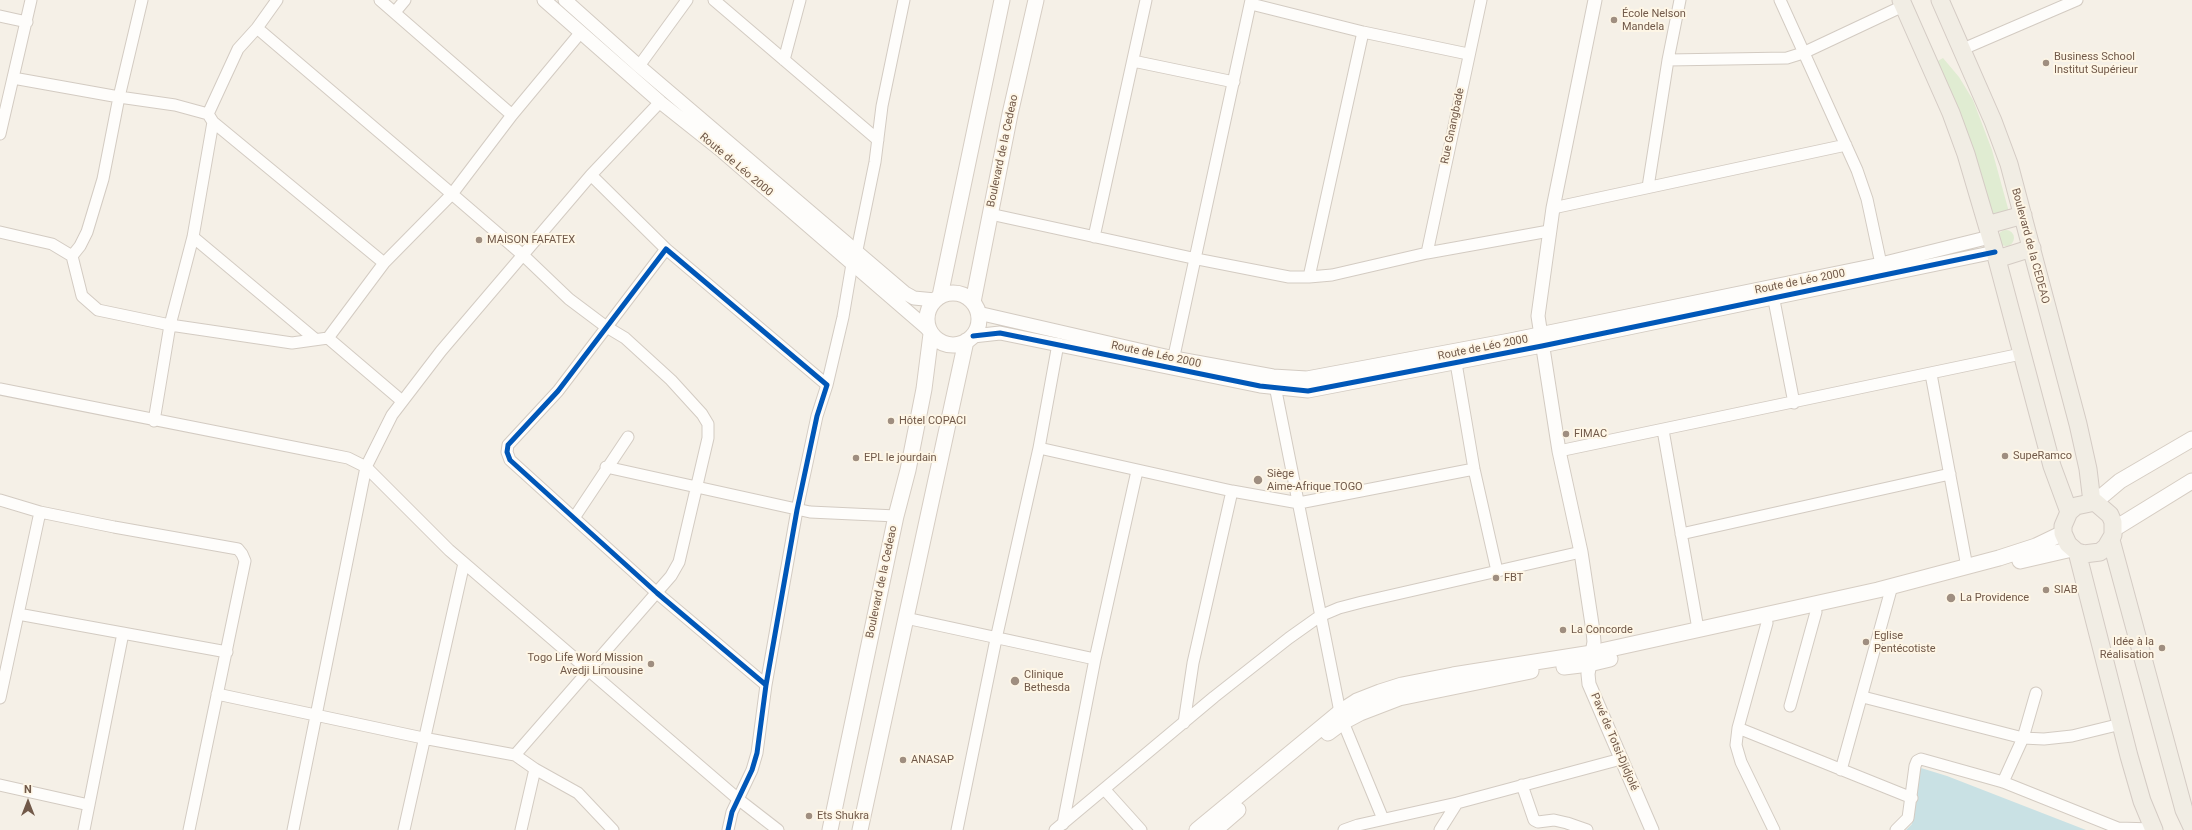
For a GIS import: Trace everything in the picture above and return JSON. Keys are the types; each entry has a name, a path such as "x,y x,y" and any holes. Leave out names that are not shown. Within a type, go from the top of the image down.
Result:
{"main road":[{"path":"969,339 958,344 943,343 930,332 927,314 937,298 1002,0"},
{"name":"Boulevard de la Cedeao","path":"976,308 990,214 1036,0"},
{"name":"Boulevard de la CEDEAO","path":"1940,0 1963,49 1996,127 2023,215 2086,454 2094,502"},
{"path":"1902,3 1959,134 1992,243 2052,466 2069,512"},
{"path":"1992,243 2023,215"},
{"path":"1992,243 2032,248"},
{"path":"860,830 969,339 977,329 976,308 966,296 957,293 937,298"},
{"name":"Boulevard de la Cedeao","path":"830,830 924,389 930,332"},
{"path":"2153,829 2142,801 2074,550 2063,533 2063,526 2069,512 2076,506 2094,502 2126,478 2192,439"},
{"path":"1591,658 1698,629 1891,590 2074,550 2084,554 2100,552 2113,535 2192,481"},
{"path":"2094,502 2110,515 2113,535 2184,810 2192,827"},
{"path":"1197,830 1341,717 1360,713 1399,698 1816,612 2036,546 2063,533"},
{"path":"1215,830 1341,717"}],"street":[{"path":"1,127 31,0"},
{"path":"72,256 83,240 103,179 119,97 142,0"},
{"path":"154,421 170,325 193,237 210,118 238,49 257,28 277,0"},
{"path":"380,0 512,114"},
{"path":"395,12 405,0"},
{"name":"Route de Léo 2000","path":"544,0 660,102 723,152 930,332"},
{"name":"Route de Léo 2000","path":"565,0 639,66 857,250 905,293 914,298 937,298"},
{"path":"639,66 687,0"},
{"path":"714,0 878,140"},
{"path":"784,60 800,0"},
{"path":"728,830 732,812 752,770 757,753 766,685 797,510 817,416 827,385 843,317 852,264 857,250 878,140 887,80 904,0"},
{"path":"1094,237 1146,0"},
{"name":"Rue Gnangbade","path":"1427,253 1468,54 1481,0"},
{"name":"Pavé de Totsi-Djidjolé","path":"1595,0 1549,230 1540,298 1541,340 1558,451 1581,552 1593,631 1588,674 1590,684 1652,830"},
{"path":"1648,187 1668,60 1680,0"},
{"path":"1780,0 1846,145 1867,199 1881,264"},
{"path":"1963,49 2077,0"},
{"path":"1173,363 1197,259 1251,2 1363,32 1468,54"},
{"path":"1668,60 1787,58 1803,53 1902,3"},
{"path":"0,16 27,22"},
{"path":"257,28 524,256 569,299 605,326 625,338 671,380 702,414 708,424 708,438 680,562 657,592 590,671 515,755"},
{"path":"328,338 384,263 452,194 512,114 582,32"},
{"path":"1309,277 1363,32"},
{"path":"1133,60 1234,82"},
{"path":"13,78 119,97 175,104 210,118 384,263"},
{"path":"293,830 315,714 366,467 392,415 441,352 524,256 591,175 660,102"},
{"path":"1553,208 1846,145"},
{"path":"591,175 666,249 827,385"},
{"path":"990,214 1197,259 1289,277 1332,275 1427,253 1549,230"},
{"path":"0,232 52,244 72,256 82,296 98,310 170,325 292,342 328,338 402,401"},
{"path":"193,237 315,339"},
{"name":"Route de Léo 2000","path":"1772,292 1881,264 1992,243"},
{"name":"Route de Léo 2000","path":"969,339 1000,333 1173,363 1273,376 1307,378 1327,376 1541,340 1772,292 1992,243"},
{"path":"666,249 605,326 558,391 508,445 510,460 657,592 766,685"},
{"path":"1772,292 1794,403"},
{"name":"Route de Léo 2000","path":"976,308 1173,363 1275,389 1308,391 1456,363 1541,340"},
{"path":"957,830 996,639 1039,448 1058,344"},
{"path":"1558,451 1794,403 2021,354"},
{"path":"1456,363 1474,469 1497,571"},
{"path":"1931,374 1967,567"},
{"path":"1273,376 1341,717 1383,819"},
{"path":"0,389 154,421 348,458 366,467 464,563 738,799 778,830"},
{"path":"1663,430 1698,629"},
{"path":"574,518 606,467 628,437"},
{"path":"1039,448 1137,471 1232,491 1299,503 1474,469"},
{"path":"606,467 697,486 797,510 824,514 896,516"},
{"path":"1059,827 1094,660 1137,471"},
{"path":"1681,534 1950,474"},
{"path":"1184,723 1193,663 1232,491"},
{"path":"0,500 40,512 238,549 242,554 244,561 227,652 188,830"},
{"path":"0,698 40,512"},
{"path":"1059,827 1270,653 1320,616 1339,608 1581,552"},
{"path":"404,830 423,738 464,563"},
{"path":"1841,770 1891,590"},
{"path":"1790,706 1816,612"},
{"path":"18,614 227,652"},
{"path":"906,618 1094,660"},
{"path":"1767,623 1738,728 1736,745 1741,762 1774,830"},
{"path":"84,830 123,633"},
{"path":"2004,782 2023,738 2036,693"},
{"path":"217,694 423,738 515,755 535,769 584,797 612,830"},
{"path":"1862,697 2023,738 2044,739 2072,736 2121,724"},
{"path":"1738,728 1912,798"},
{"path":"1344,830 1383,819 1457,803 1622,759"},
{"path":"1896,830 1908,818 1912,798 1915,766 1917,761 1922,759 2004,782 2118,829 2153,829"},
{"path":"521,830 535,769"},
{"path":"0,785 89,805"},
{"path":"1522,785 1534,820 1538,822 1554,820 1588,830"},
{"path":"1104,790 1141,830"},
{"path":"1440,830 1457,803"}],"green space":[{"path":"1943,58 1959,77 1973,100 1992,150 2009,212 1990,218 1936,62"},
{"path":"2003,230 2009,230 2014,235 2012,244 2009,246 2003,246 1998,241 1998,235"}],"water":[{"path":"1921,768 1947,776 2086,830 1906,830 1912,824 1917,774"}],"cycle path":[{"path":"728,830 732,812 752,770 757,753 766,685 657,593 510,460 507,452 508,445 558,391 666,249 827,385 817,416 797,510 766,685"},
{"path":"973,336 1000,333 1260,386 1308,391 1542,346 1995,252"}],"place":[{"name":"École Nelson Mandela","path":"1614,20"},
{"name":"Business School Institut Supérieur","path":"2046,63"},
{"name":"MAISON FAFATEX","path":"479,240"},
{"name":"Hôtel COPACI","path":"891,421"},
{"name":"FIMAC","path":"1566,434"},
{"name":"SupeRamco","path":"2005,456"},
{"name":"EPL le jourdain","path":"856,458"},
{"name":"Siège Aime-Afrique TOGO","path":"1258,480"},
{"name":"FBT","path":"1496,578"},
{"name":"SIAB","path":"2046,590"},
{"name":"La Providence","path":"1951,598"},
{"name":"La Concorde","path":"1563,630"},
{"name":"Eglise Pentécotiste","path":"1866,642"},
{"name":"Idée à la Réalisation","path":"2162,648"},
{"name":"Togo Life Word Mission Avedji Limousine","path":"651,664"},
{"name":"Clinique Bethesda","path":"1015,681"},
{"name":"ANASAP","path":"903,760"},
{"name":"Ets Shukra","path":"809,816"}]}
